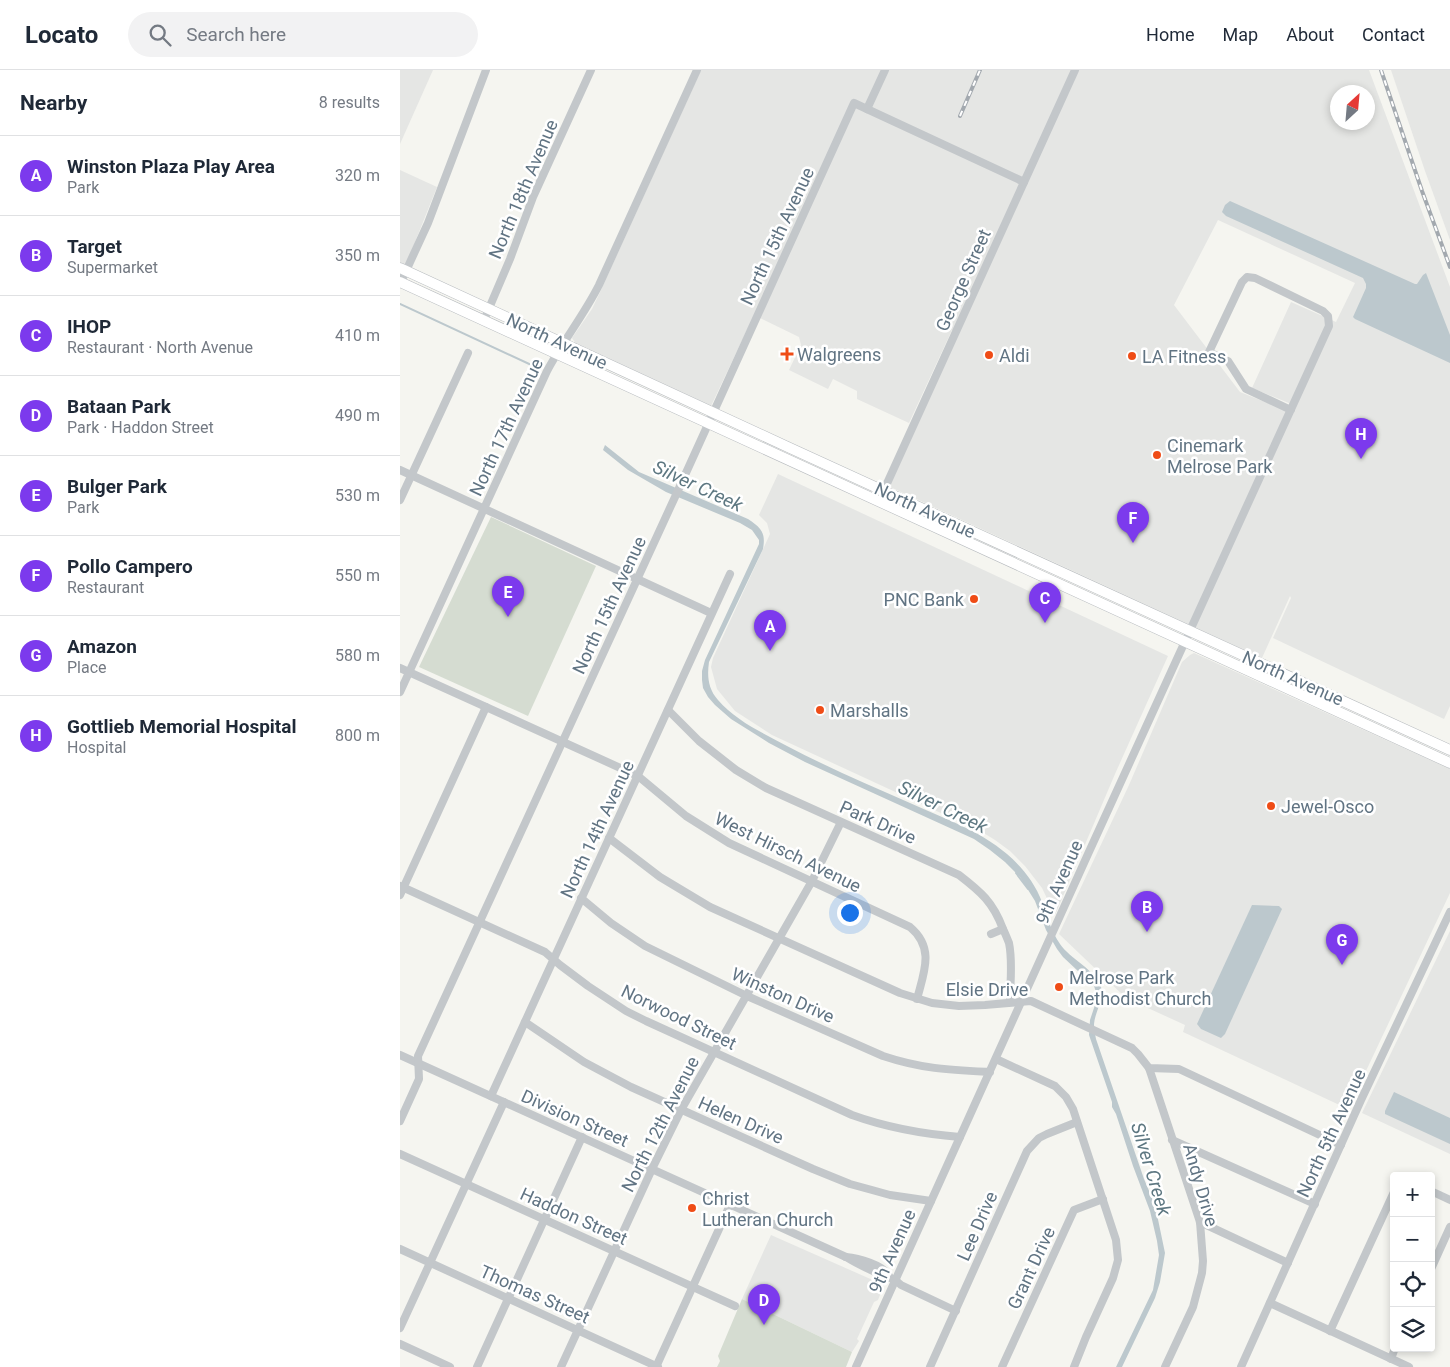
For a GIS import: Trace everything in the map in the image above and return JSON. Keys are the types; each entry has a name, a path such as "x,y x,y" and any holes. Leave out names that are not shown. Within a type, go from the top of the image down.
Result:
{"main road":[{"name":"North Avenue","path":"403,270 1450,750"},
{"name":"North Avenue","path":"400,282 1450,763"}],"street":[{"path":"400,282 403,270 428,223 486,70"},
{"name":"North 18th Avenue","path":"484,320 510,259 533,197 591,70"},
{"name":"North 17th Avenue","path":"400,692 537,394 557,353 588,306 599,285 697,70"},
{"path":"885,70 867,109 1024,182"},
{"name":"George Street","path":"879,501 1075,70"},
{"name":"North 15th Avenue","path":"400,1120 419,1079 418,1056 638,579 854,103 867,109"},
{"name":"9th Avenue","path":"856,1367 892,1278 932,1201 960,1137 996,1059 1050,939 1054,931 1190,631 1291,410 1329,326 1328,316 1323,310 1255,278 1248,277 1242,282 1210,352 1228,361 1246,389 1291,410"},
{"path":"400,500 468,353"},
{"path":"400,470 712,613"},
{"name":"North 14th Avenue","path":"491,1096 730,574"},
{"name":"West Hirsch Avenue","path":"400,668 638,776 670,803 715,835 767,862 904,923 916,933 924,945 926,955 917,999"},
{"path":"401,890 486,707"},
{"name":"Park Drive","path":"668,710 699,741 736,770 766,788 959,875 976,888 988,900 997,914 1009,943 1010,1002"},
{"name":"North 12th Avenue","path":"562,1367 652,1169 681,1110 812,882 842,822"},
{"name":"Elsie Drive","path":"609,838 648,869 710,907 889,988 932,1003 959,1006 1031,1001 1132,1048 1149,1068"},
{"name":"Norwood Street","path":"401,890 480,922 545,952 588,986 626,1010 852,1115 874,1123 928,1134 960,1137"},
{"name":"Winston Drive","path":"581,898 611,923 645,946 747,996 874,1052 901,1062 935,1069 990,1072"},
{"name":"North 5th Avenue","path":"1244,1366 1270,1303 1341,1145 1450,912"},
{"path":"991,934 1003,929"},
{"name":"Helen Drive","path":"525,1022 567,1051 603,1072 681,1110 850,1184 890,1195 932,1201"},
{"name":"Division Street","path":"400,1055 846,1257 854,1263 892,1278 901,1285 956,1311"},
{"path":"996,1059 1056,1086 1066,1097 1073,1109 1116,1240 1118,1260 1113,1278 1074,1367"},
{"path":"1149,1068 1179,1069 1341,1145"},
{"name":"Andy Drive","path":"1149,1068 1200,1222 1203,1260 1202,1273 1193,1307 1165,1367"},
{"path":"400,1328 504,1102"},
{"name":"Lee Drive","path":"930,1367 1027,1151 1039,1138 1077,1122"},
{"path":"477,1367 582,1137"},
{"path":"1172,1140 1315,1204"},
{"name":"Haddon Street","path":"400,1154 735,1306"},
{"path":"1435,1193 1450,1200"},
{"name":"Grant Drive","path":"1002,1367 1074,1210 1103,1199"},
{"path":"1330,1331 1390,1201"},
{"path":"657,1367 730,1204"},
{"path":"1200,1222 1288,1263"},
{"path":"1434,1262 1450,1228"},
{"name":"Thomas Street","path":"400,1249 657,1367"},
{"path":"1270,1303 1409,1367"},
{"path":"400,1344 450,1367"},
{"path":"1391,1359 1394,1352"}],"shaded area":[{"path":"400,70 433,70 400,144"},
{"path":"701,70 1369,70 1375,85 1330,85 1330,130 1375,130 1375,86 1450,287 1450,706 1444,719 1273,638 1291,598 1290,596 1262,658 888,486 956,332 952,330 909,423 857,399 857,391 833,379 828,389 789,370 801,345 799,337 754,315 711,406 576,344 572,338 592,309","holes":["1218,220 1355,283 1336,322 1291,302 1252,388 1296,406 1293,413 1240,392 1174,305"]},
{"path":"1391,70 1450,70 1450,240 1425,171"},
{"path":"400,170 437,187 405,267 400,264"},
{"path":"1230,201 1415,284 1426,273 1450,335 1450,363 1355,319 1353,317 1366,288 1363,278 1226,216 1222,212 1225,205"},
{"path":"605,445 639,472 748,519 762,531 764,538 763,549 709,662 709,682 718,700 741,720 787,746 848,776 960,825 985,838 1007,854 1018,864 1032,882 1060,944 1094,975 1098,981 1102,992 1094,1024 1096,1039 1144,1179 1155,1205 1165,1253 1155,1298 1122,1367 1116,1367 1153,1290 1159,1255 1150,1211 1112,1107 1112,1102 1089,1035 1090,1020 1097,995 1094,986 1057,949 1046,930 1035,901 1020,877 990,850 974,839 805,762 769,743 731,719 715,705 703,688 702,671 705,660 759,544 759,540 752,530 740,523 666,492 628,470 603,450"},
{"path":"778,474 1168,656 1055,915 1042,888 1025,866 1010,851 995,840 982,832 772,735 735,711 717,689 711,667 713,658 770,534 767,523 759,515"},
{"path":"491,517 596,566 528,716 419,667"},
{"path":"1194,653 1450,769 1450,893 1348,1109 1183,1032 1185,1025 1126,998 1059,934 1129,785 1182,662"},
{"path":"1252,905 1279,906 1282,909 1225,1034 1221,1038 1201,1029 1197,1024"},
{"path":"1450,931 1450,1154 1362,1113"},
{"path":"1394,1092 1450,1118 1450,1144 1385,1114"},
{"path":"771,1235 884,1285 878,1300 874,1302 857,1339 859,1341 852,1352 742,1299"},
{"path":"742,1299 852,1352 846,1367 717,1367 720,1361 718,1356"}],"waterway":[{"path":"400,304 540,369"},
{"name":"Silver Creek","path":"1016,873 1028,889"}],"railway":[{"path":"960,116 980,70"},
{"path":"1381,70 1450,267"}],"place":[{"name":"Walgreens","path":"787,354"},
{"name":"Aldi","path":"989,355"},
{"name":"LA Fitness","path":"1132,356"},
{"name":"Cinemark Melrose Park","path":"1157,455"},
{"name":"Gottlieb Memorial Hospital","path":"1361,459"},
{"name":"Pollo Campero","path":"1133,543"},
{"name":"PNC Bank","path":"974,599"},
{"name":"Bulger Park","path":"508,617"},
{"name":"IHOP","path":"1045,623"},
{"name":"Winston Plaza Play Area","path":"770,651"},
{"name":"Marshalls","path":"820,710"},
{"name":"Jewel-Osco","path":"1271,806"},
{"name":"Target","path":"1147,932"},
{"name":"Amazon","path":"1342,965"},
{"name":"Melrose Park Methodist Church","path":"1059,987"},
{"name":"Christ Lutheran Church","path":"692,1208"},
{"name":"Bataan Park","path":"764,1325"}]}
